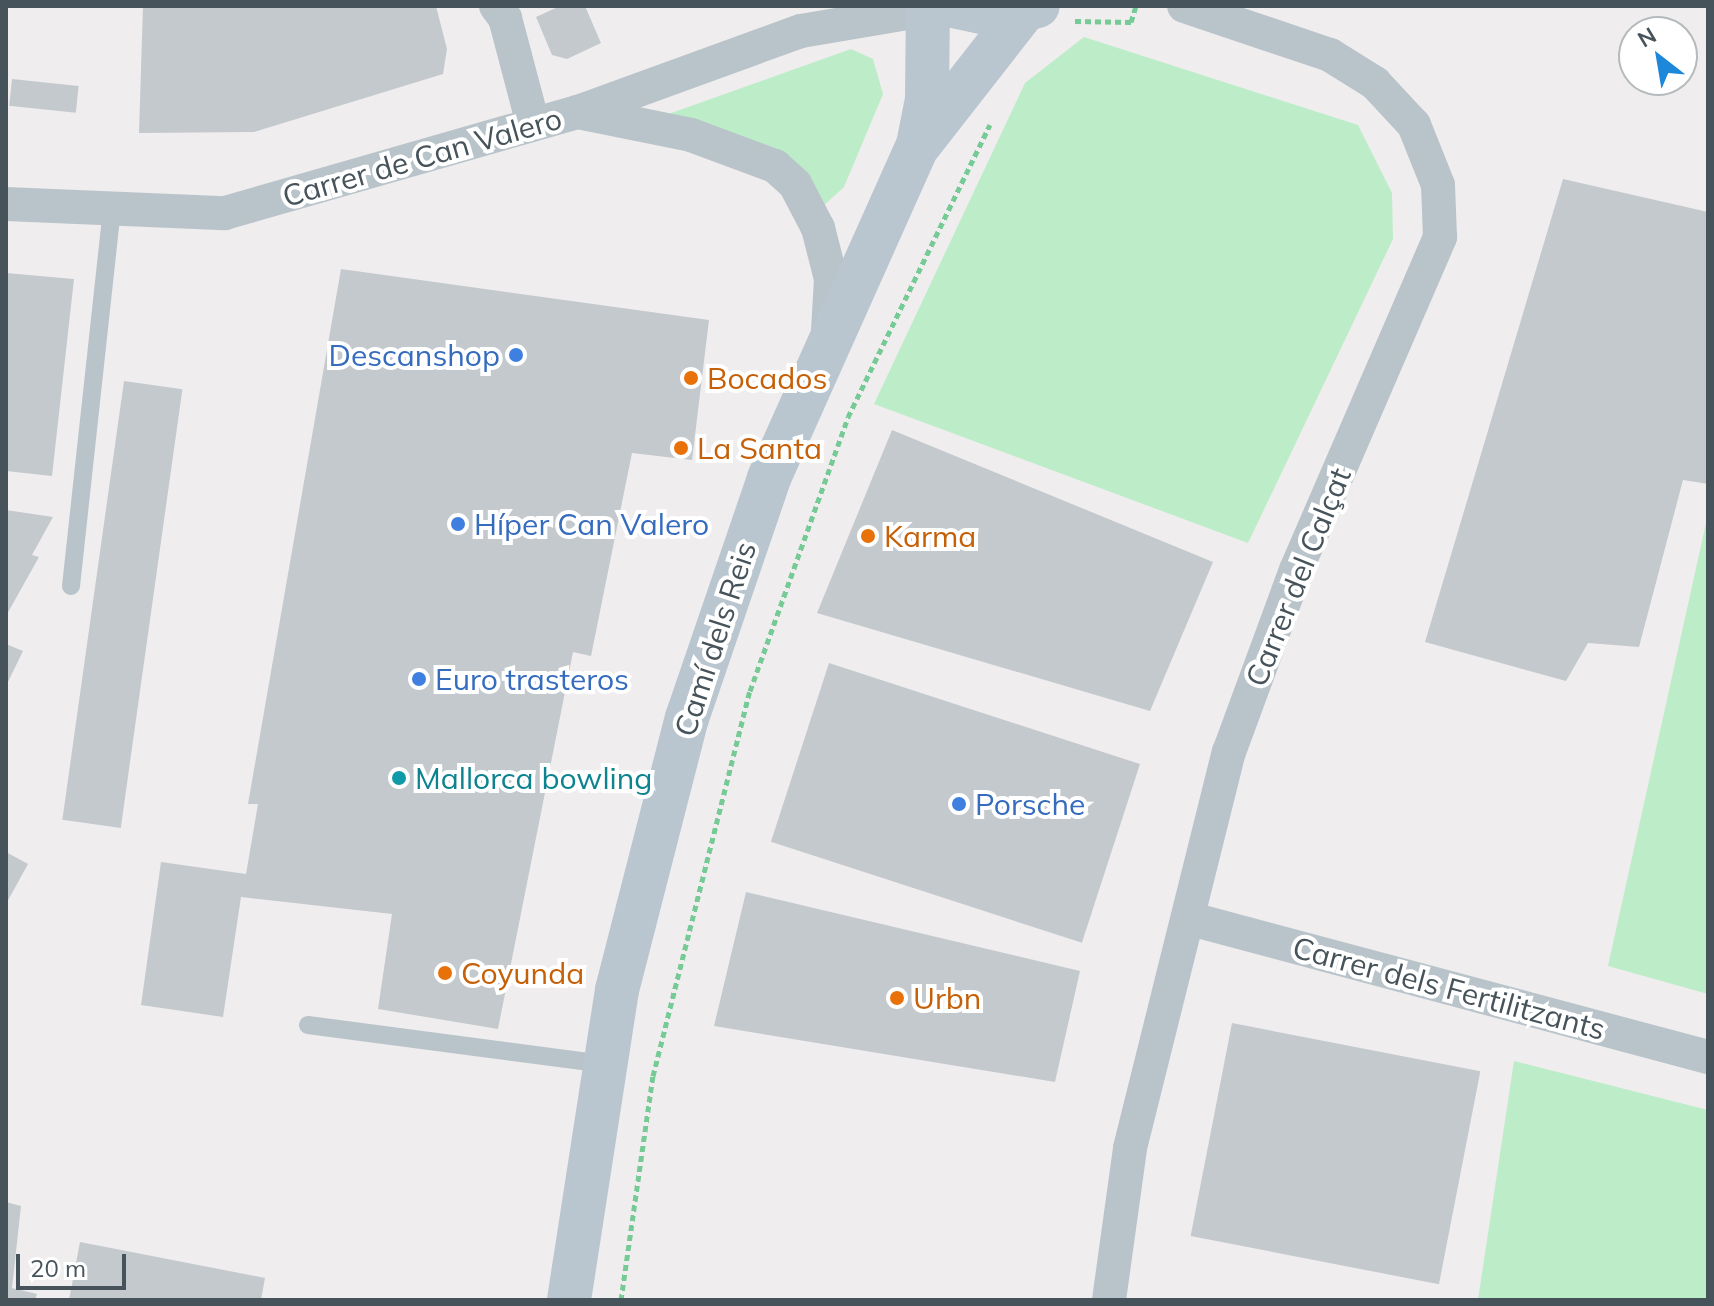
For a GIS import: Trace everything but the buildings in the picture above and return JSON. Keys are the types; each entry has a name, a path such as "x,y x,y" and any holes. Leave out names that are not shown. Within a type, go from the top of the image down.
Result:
{"street":[{"path":"496,6 505,18 533,124"},
{"path":"801,31 835,6"},
{"name":"Carrer del Calçat","path":"1109,1300 1130,1148 1240,724 1296,570 1440,237 1438,185 1414,125 1375,83 1330,55 1184,6"},
{"path":"918,145 939,7"},
{"path":"578,112 801,31 939,7 1000,16 1042,16"},
{"path":"918,145 1042,16"},
{"name":"Carrer de Can Valero","path":"6,204 225,213 578,112 740,150 775,166 795,184 813,211 831,279 824,349"},
{"name":"Camí dels Reis","path":"569,1300 617,990 687,718 769,478 824,349 918,145"},
{"name":"Carrer dels Fertilitzants","path":"1191,919 1708,1057"}],"lane":[{"path":"71,586 112,208"},
{"path":"308,1025 605,1064"}],"path":[{"path":"1042,16 1075,21 1131,22 1136,6"},
{"path":"621,1300 653,1076 750,691 848,417 996,112"}],"green space":[{"path":"1084,37 1358,125 1392,193 1393,239 1248,543 874,404 1025,83"},
{"path":"851,49 873,59 883,94 844,187 823,206 660,117"},
{"path":"1708,514 1708,994 1608,966"},
{"path":"1514,1061 1708,1110 1708,1300 1478,1300"}],"place":[{"name":"Descanshop","path":"516,355"},
{"name":"Bocados","path":"691,378"},
{"name":"La Santa","path":"681,448"},
{"name":"Híper Can Valero","path":"458,524"},
{"name":"Karma","path":"868,536"},
{"name":"Euro trasteros","path":"419,679"},
{"name":"Mallorca bowling","path":"399,778"},
{"name":"Porsche","path":"959,804"},
{"name":"Coyunda","path":"445,973"},
{"name":"Urbn","path":"897,998"}]}
